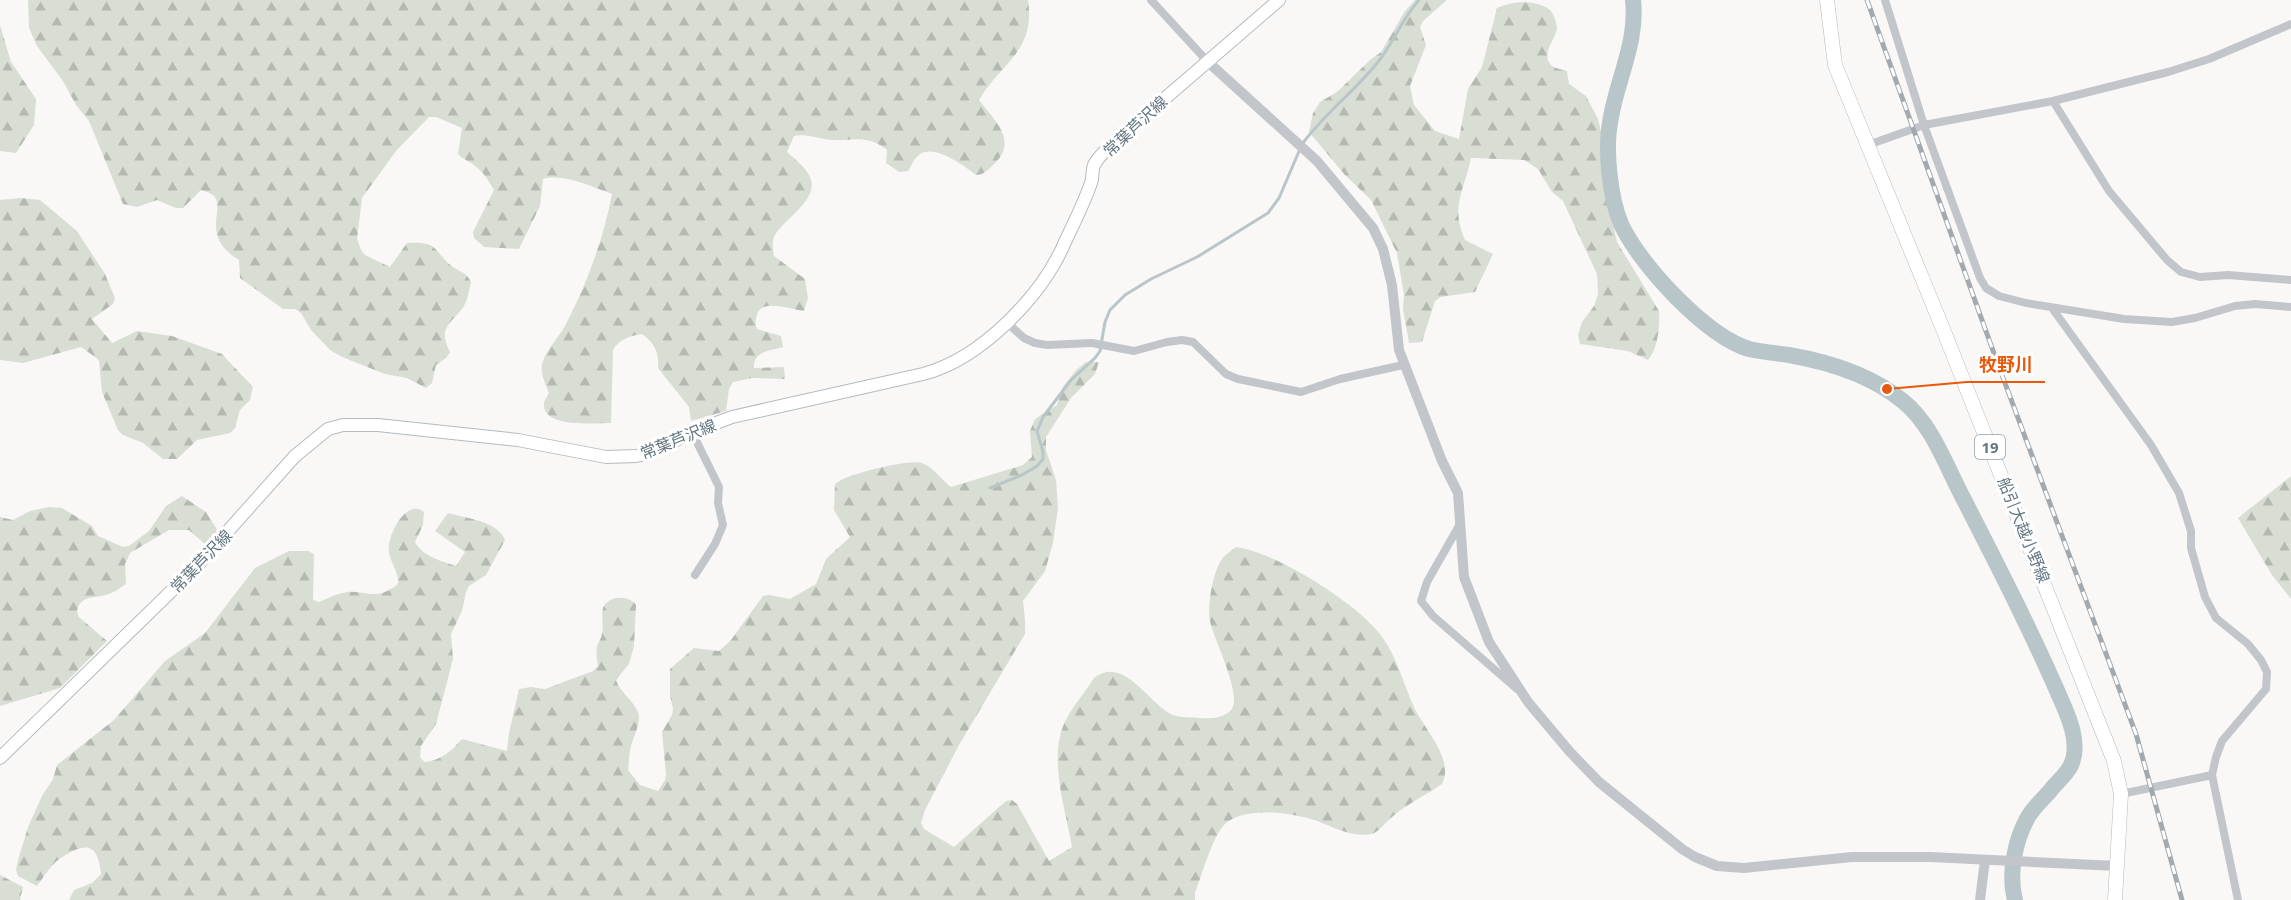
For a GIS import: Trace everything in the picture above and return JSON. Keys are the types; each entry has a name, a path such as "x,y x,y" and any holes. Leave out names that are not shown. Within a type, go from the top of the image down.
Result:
{"main road":[{"name":"常葉芦沢線","path":"0,758 194,569 295,456 328,429 362,424 400,427 518,440 620,458 650,453 692,432 732,417 944,368 971,352 1027,301 1054,264 1092,182 1094,166 1102,155 1133,124 1279,0"},
{"name":"船引大越小野線","path":"1827,0 1834,65 2056,612 2114,761 2121,794 2115,900"}],"street":[{"path":"1151,0 1208,62 1317,161 1372,228 1383,249 1392,285 1395,323 1403,365 1458,493 1464,577 1489,642 1524,695 1570,752 1599,782 1682,849 1717,866 1744,868 1852,857 2116,866"},
{"path":"1885,0 1924,125 1980,278 1986,288 1999,296 2052,308 2124,319 2172,322 2235,306 2255,304 2291,307"},
{"path":"1868,146 1924,125 2053,101 2168,72 2209,59 2291,24"},
{"path":"2053,101 2109,191 2167,260 2181,272 2200,277 2228,275 2291,280"},
{"path":"2052,308 2151,445 2179,493 2191,531 2191,548 2205,597 2216,618 2248,644 2267,672 2266,688 2223,741 2212,775 2238,900"},
{"path":"1006,322 1024,338 1047,345 1092,343 1134,351 1167,342 1182,340 1193,342 1226,374 1238,379 1301,392 1403,365"},
{"path":"692,432 718,487 718,503 723,525 715,544 695,575"},
{"path":"1460,524 1427,582 1421,601 1433,616 1524,695"},
{"path":"2121,794 2212,775"},
{"path":"1980,900 1985,860"}],"green space":[{"path":"28,0 1028,0 1029,18 1022,44 979,100 998,124 1004,140 1004,149 1000,157 983,173 976,175 949,157 933,152 919,155 908,171 899,172 886,163 887,150 873,142 860,139 832,140 804,135 794,136 787,152 807,172 811,181 811,190 801,207 774,237 773,249 774,256 805,279 808,298 804,311 777,306 764,307 760,310 757,315 757,329 781,336 783,347 759,355 754,362 754,368 784,367 785,379 752,378 733,382 729,389 726,411 691,421 689,407 658,368 657,353 650,341 642,334 629,337 615,346 613,350 611,423 573,423 553,418 547,413 544,404 549,393 543,377 542,365 547,352 565,326 587,278 599,245 612,194 569,179 543,179 540,206 519,249 484,247 474,238 473,232 494,190 481,171 458,154 462,128 436,117 429,117 396,151 362,198 357,239 361,250 365,255 390,267 407,243 431,245 471,282 464,306 446,331 446,343 450,352 436,365 432,383 426,388 407,378 385,374 330,350 311,330 301,313 295,309 283,309 240,278 239,260 220,242 216,224 217,201 211,194 201,190 183,208 176,208 157,200 137,207 123,204 89,121 37,46 29,28"},
{"path":"1415,0 1447,0 1423,21 1420,27 1426,45 1410,86 1414,105 1435,131 1459,139 1468,89 1482,67 1497,8 1526,2 1546,7 1551,11 1557,29 1547,56 1549,63 1558,69 1567,71 1569,84 1586,96 1598,119 1604,144 1603,181 1617,242 1659,311 1658,337 1648,360 1628,351 1580,344 1578,335 1582,322 1594,306 1598,294 1597,274 1563,201 1552,192 1538,169 1524,160 1471,158 1458,208 1461,228 1465,240 1493,254 1475,292 1441,297 1435,301 1422,342 1409,343 1397,253 1371,200 1345,175 1309,132 1313,113 1320,102 1337,92 1381,52 1405,11"},
{"path":"0,25 11,62 36,99 34,125 16,153 0,151"},
{"path":"20,198 40,200 77,231 105,274 115,298 113,304 92,319 112,343 137,331 172,336 222,354 253,387 250,400 240,410 235,428 230,433 197,440 177,459 163,459 143,443 123,435 118,430 102,392 99,360 81,347 23,363 0,360 0,200"},
{"path":"1086,362 1099,362 1095,374 1071,398 1046,437 1046,450 1056,480 1058,508 1053,543 1045,571 1023,601 1025,634 959,745 925,810 921,823 924,829 954,847 1006,801 1012,800 1017,804 1049,861 1072,847 1058,773 1059,743 1062,729 1072,709 1094,678 1105,672 1116,672 1126,677 1164,710 1176,716 1212,718 1230,711 1234,704 1234,694 1212,629 1209,607 1213,580 1219,564 1236,547 1272,558 1314,580 1353,608 1380,634 1392,653 1417,713 1438,747 1445,766 1442,784 1398,812 1371,834 1350,833 1307,818 1283,813 1256,813 1233,819 1224,825 1215,839 1195,893 1195,900 69,900 74,890 92,883 101,874 96,854 87,848 74,850 58,860 37,886 18,876 16,870 18,860 28,827 42,796 53,779 57,765 114,720 165,661 205,633 255,568 289,551 308,551 314,554 313,600 319,602 350,592 382,593 398,584 389,553 394,529 404,514 417,509 424,512 423,525 415,542 433,558 456,566 465,552 435,531 448,513 488,524 496,528 505,540 486,575 469,586 466,592 462,611 451,634 453,659 436,724 421,746 420,758 425,762 441,757 462,739 507,751 519,689 531,687 545,689 593,671 598,666 597,649 602,635 603,608 609,601 624,598 636,605 634,646 629,664 616,680 639,716 630,750 628,770 640,785 658,791 666,774 662,732 673,709 670,695 670,669 694,648 719,651 731,640 763,596 790,599 816,584 826,559 850,537 834,510 835,484 864,472 915,462 930,467 951,487 1023,465 1032,457 1030,431 1035,419 1057,405 1063,387 1076,370"},
{"path":"2291,476 2291,599 2272,575 2238,518"},
{"path":"182,496 206,512 218,531 206,545 189,530 169,530 130,553 125,564 126,584 109,594 85,599 77,611 79,617 107,641 60,688 0,706 0,517 13,520 30,511 49,507 62,508 92,526 98,536 123,547 129,546 149,531 166,506"},
{"path":"0,875 23,887 20,900 0,900"}],"waterway":[{"path":"1303,143 1378,62 1419,0"},
{"path":"1633,0 1634,16 1630,47 1613,107 1608,147 1614,201 1621,224 1630,241 1676,297 1695,315 1732,342 1749,349 1804,358 1850,371 1892,393 1914,411 1930,433 1943,457 2028,627 2065,709 2074,737 2073,758 2067,772 2033,810 2023,826 2014,857 2012,879 2015,900"},
{"path":"990,488 1022,475 1037,466 1043,459 1037,431 1043,417 1071,380 1100,351 1105,322 1110,310 1125,295 1151,279 1197,257 1268,213 1279,198 1300,149"}],"railway":[{"path":"1867,0 1996,359 2136,734 2182,900"}],"place":[{"name":"牧野川","path":"1887,389"}]}
